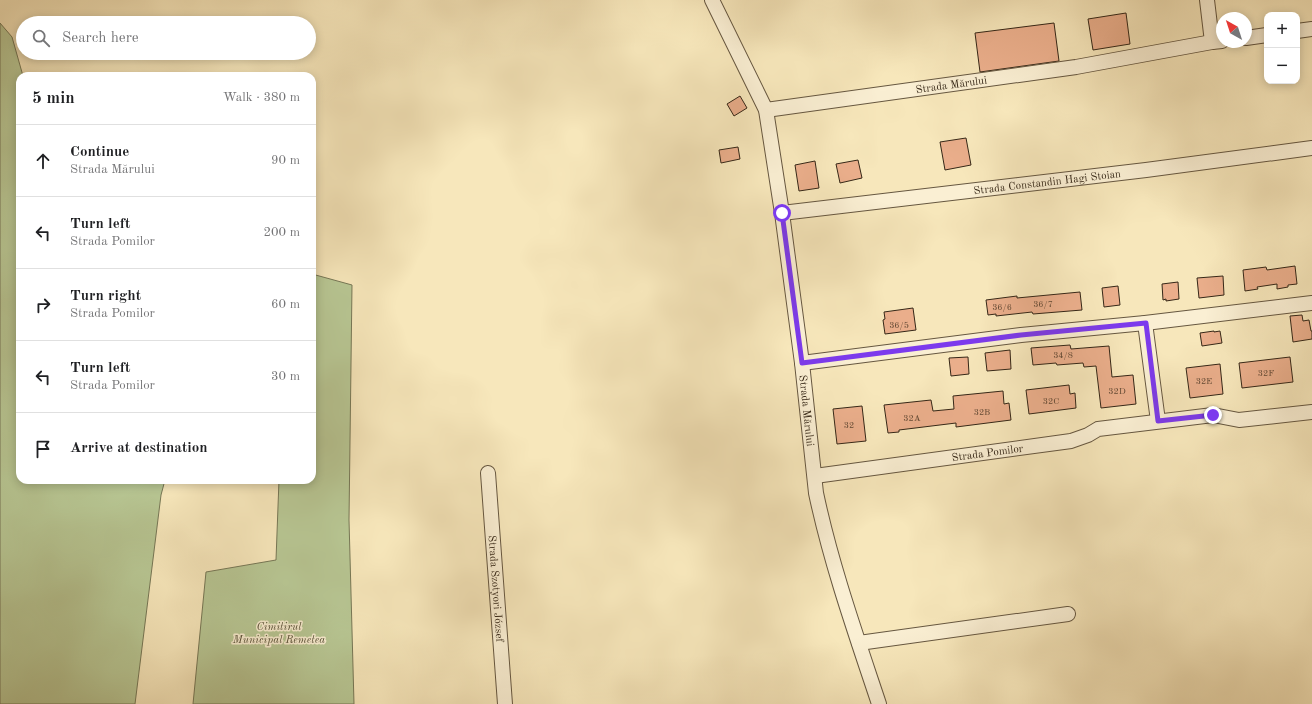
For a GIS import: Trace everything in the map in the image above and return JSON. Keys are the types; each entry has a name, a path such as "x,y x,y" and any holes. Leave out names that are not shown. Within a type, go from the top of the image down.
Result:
{"street":[{"name":"Strada Mărului","path":"712,0 766,110 782,213 820,511 846,604 879,704"},
{"path":"1207,0 1216,38"},
{"path":"1300,31 1312,30"},
{"path":"1252,37 1264,35"},
{"name":"Strada Mărului","path":"766,110 1076,67 1216,42"},
{"name":"Strada Constandin Hagi Stoian","path":"782,213 1146,170 1312,148"},
{"path":"802,363 1021,335 1146,323 1312,303"},
{"path":"1146,323 1158,421"},
{"name":"Strada Pomilor","path":"815,476 1071,441 1088,435 1098,429 1158,421 1213,415 1239,420 1312,412"},
{"name":"Strada Szotyori József","path":"488,473 505,704"},
{"path":"859,643 1068,614"}],"green space":[{"path":"0,23 12,37 16,51 16,60 18,60 22,72 16,72 16,484 164,484 161,495 135,704 0,704"},
{"name":"Cimitirul Municipal Remetea","path":"316,275 352,285 349,520 354,704 193,704 206,572 276,560 279,484 316,484"}],"building":[{"path":"1126,13 1130,44 1093,50 1088,19"},
{"path":"1054,23 1059,61 980,72 975,33"},
{"path":"740,96 747,108 734,116 727,104"},
{"path":"966,138 971,165 945,170 940,142"},
{"path":"738,147 740,159 721,163 719,150"},
{"path":"858,160 862,178 840,183 836,164"},
{"path":"815,161 819,188 799,191 795,165"},
{"path":"1295,266 1297,284 1288,285 1288,287 1277,289 1277,284 1257,287 1258,289 1245,291 1243,270 1266,267 1267,270"},
{"path":"1223,276 1224,295 1199,298 1197,278"},
{"path":"1178,282 1179,299 1163,300 1162,284"},
{"path":"1118,286 1120,305 1104,307 1102,288"},
{"path":"1080,292 1082,310 1033,314 1032,312 996,316 996,314 988,315 986,300 1017,296 1017,298"},
{"path":"913,308 916,330 885,334 883,320 885,319 884,312"},
{"path":"1302,315 1303,321 1309,320 1312,331 1312,339 1293,342 1290,316"},
{"path":"1220,331 1222,343 1202,346 1200,333"},
{"path":"1070,345 1071,349 1109,346 1112,377 1133,375 1136,404 1101,408 1096,366 1084,367 1083,363 1033,365 1031,348"},
{"path":"1010,350 1011,369 987,371 985,353"},
{"path":"968,357 969,374 951,376 949,358"},
{"path":"1290,357 1293,382 1242,388 1239,363"},
{"path":"1220,364 1223,394 1190,398 1186,368"},
{"path":"1069,385 1070,394 1075,393 1076,408 1029,414 1026,390"},
{"path":"1003,391 1004,404 1009,403 1011,420 956,427 956,423 899,430 899,432 888,433 884,405 931,400 933,411 954,409 953,396"},
{"path":"862,406 866,441 837,444 833,409"}],"route":[{"path":"782,213 802,363 1021,335 1146,323 1158,421 1213,415"}]}
